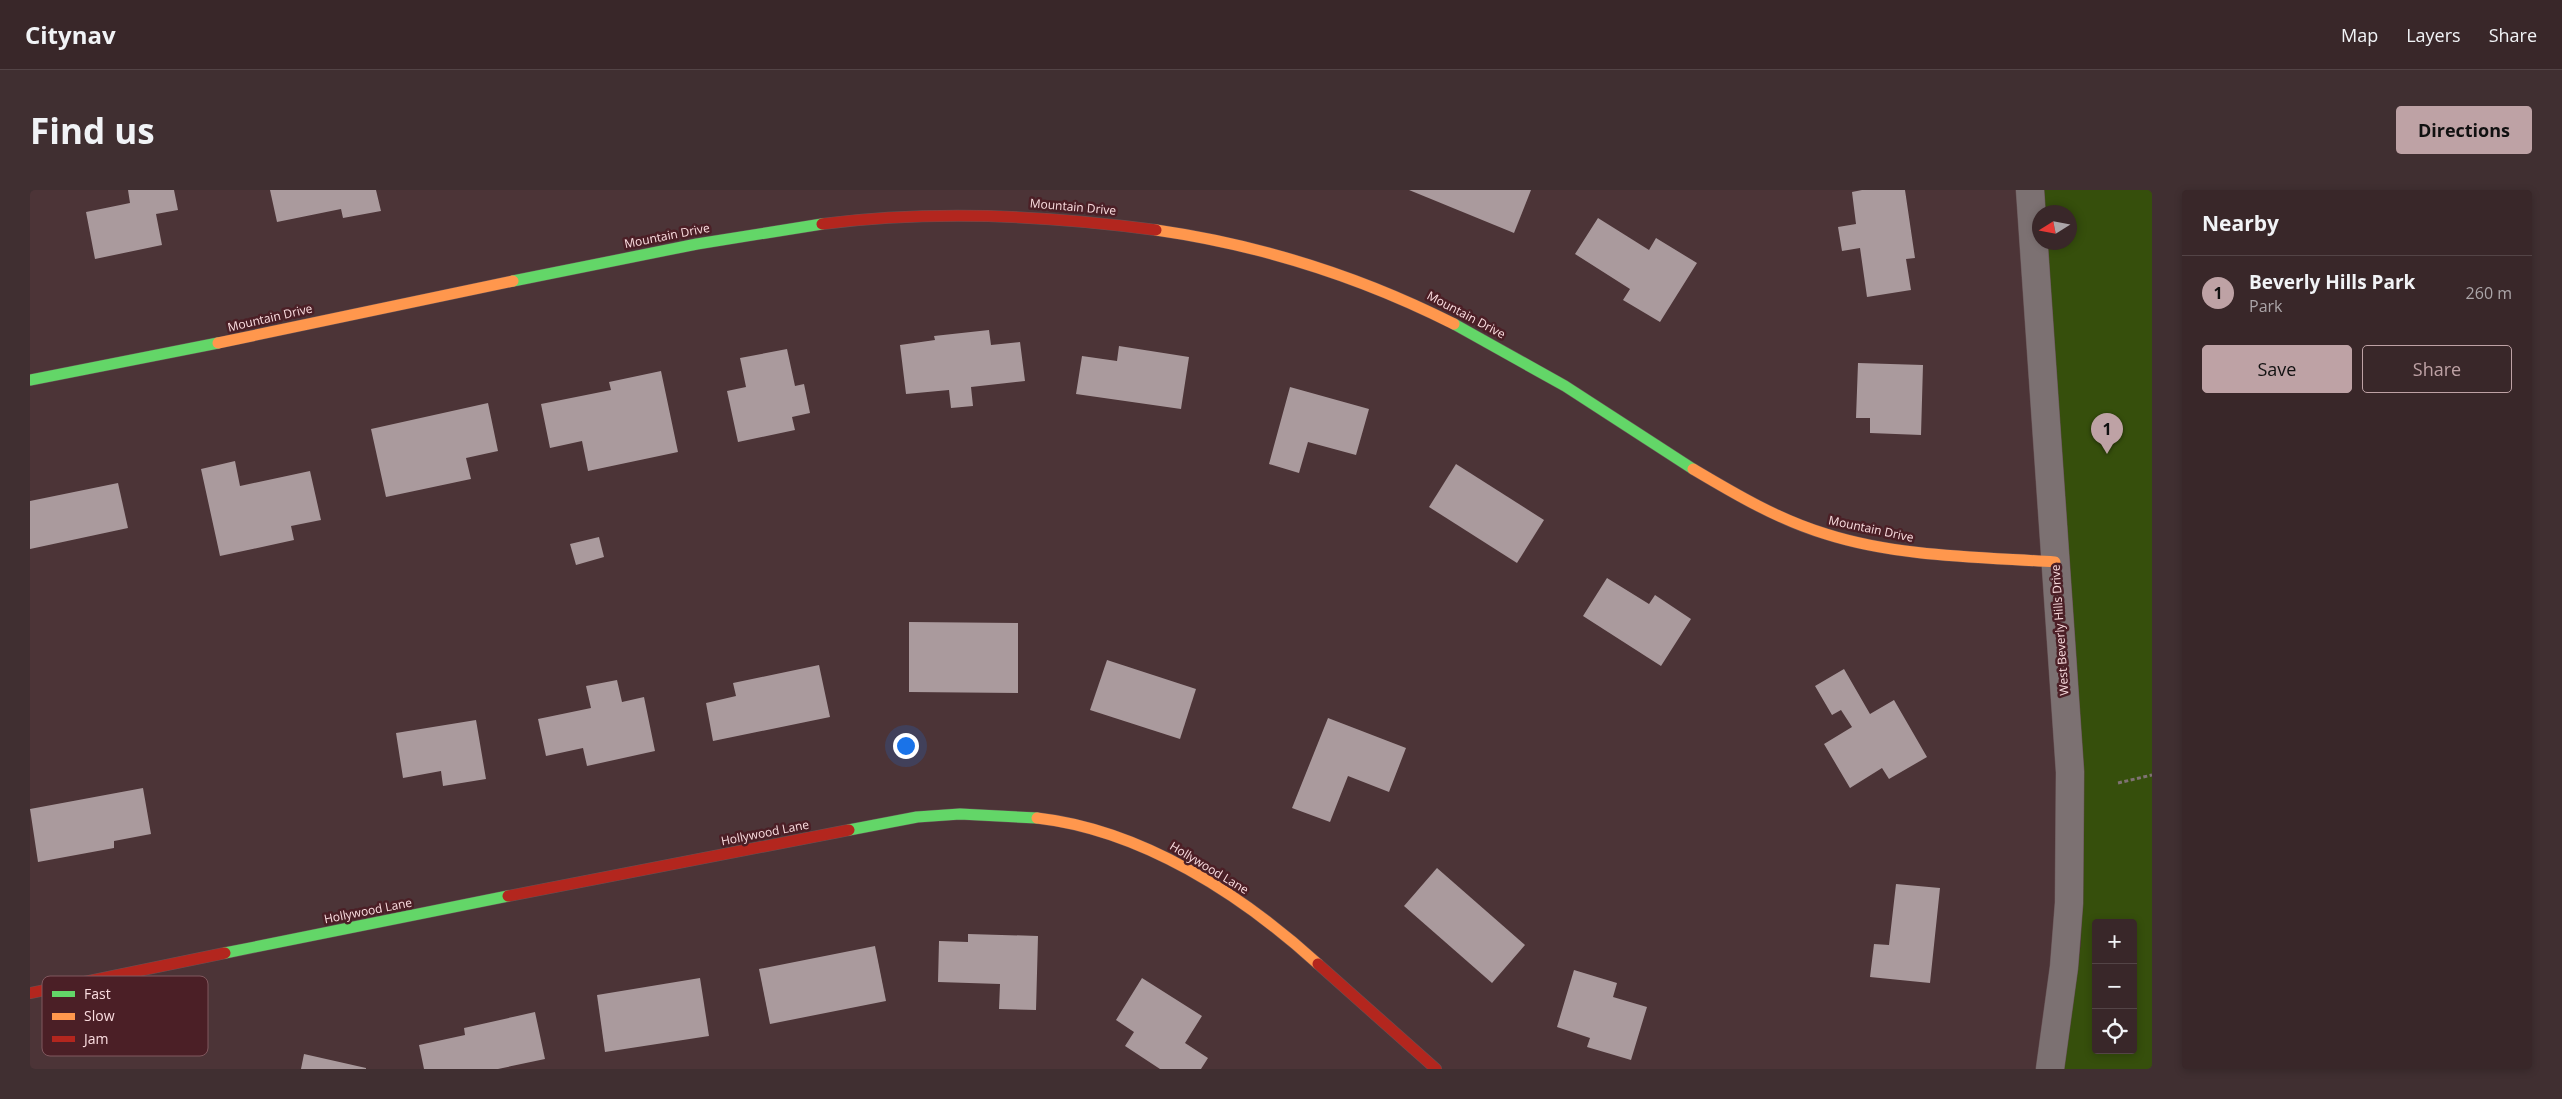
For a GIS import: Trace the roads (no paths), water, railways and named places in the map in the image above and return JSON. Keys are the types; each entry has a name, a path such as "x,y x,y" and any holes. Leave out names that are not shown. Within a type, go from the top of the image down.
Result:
{"street":[{"name":"West Beverly Hills Drive","path":"2030,190 2069,762 2071,842 2064,967 2050,1069"},
{"name":"Mountain Drive","path":"30,380 159,357 351,314 708,242 843,222 899,217 982,214 1059,218 1195,235 1248,247 1306,263 1408,300 1454,321 1565,386 1729,489 1792,521 1826,535 1900,550 1946,556 2055,562"},
{"name":"Hollywood Lane","path":"114,976 494,899 918,817 994,812 1083,827 1158,854 1196,873 1270,922 1392,1034 1436,1069"}],"place":[{"name":"Beverly Hills Park","path":"2107,454"}]}
